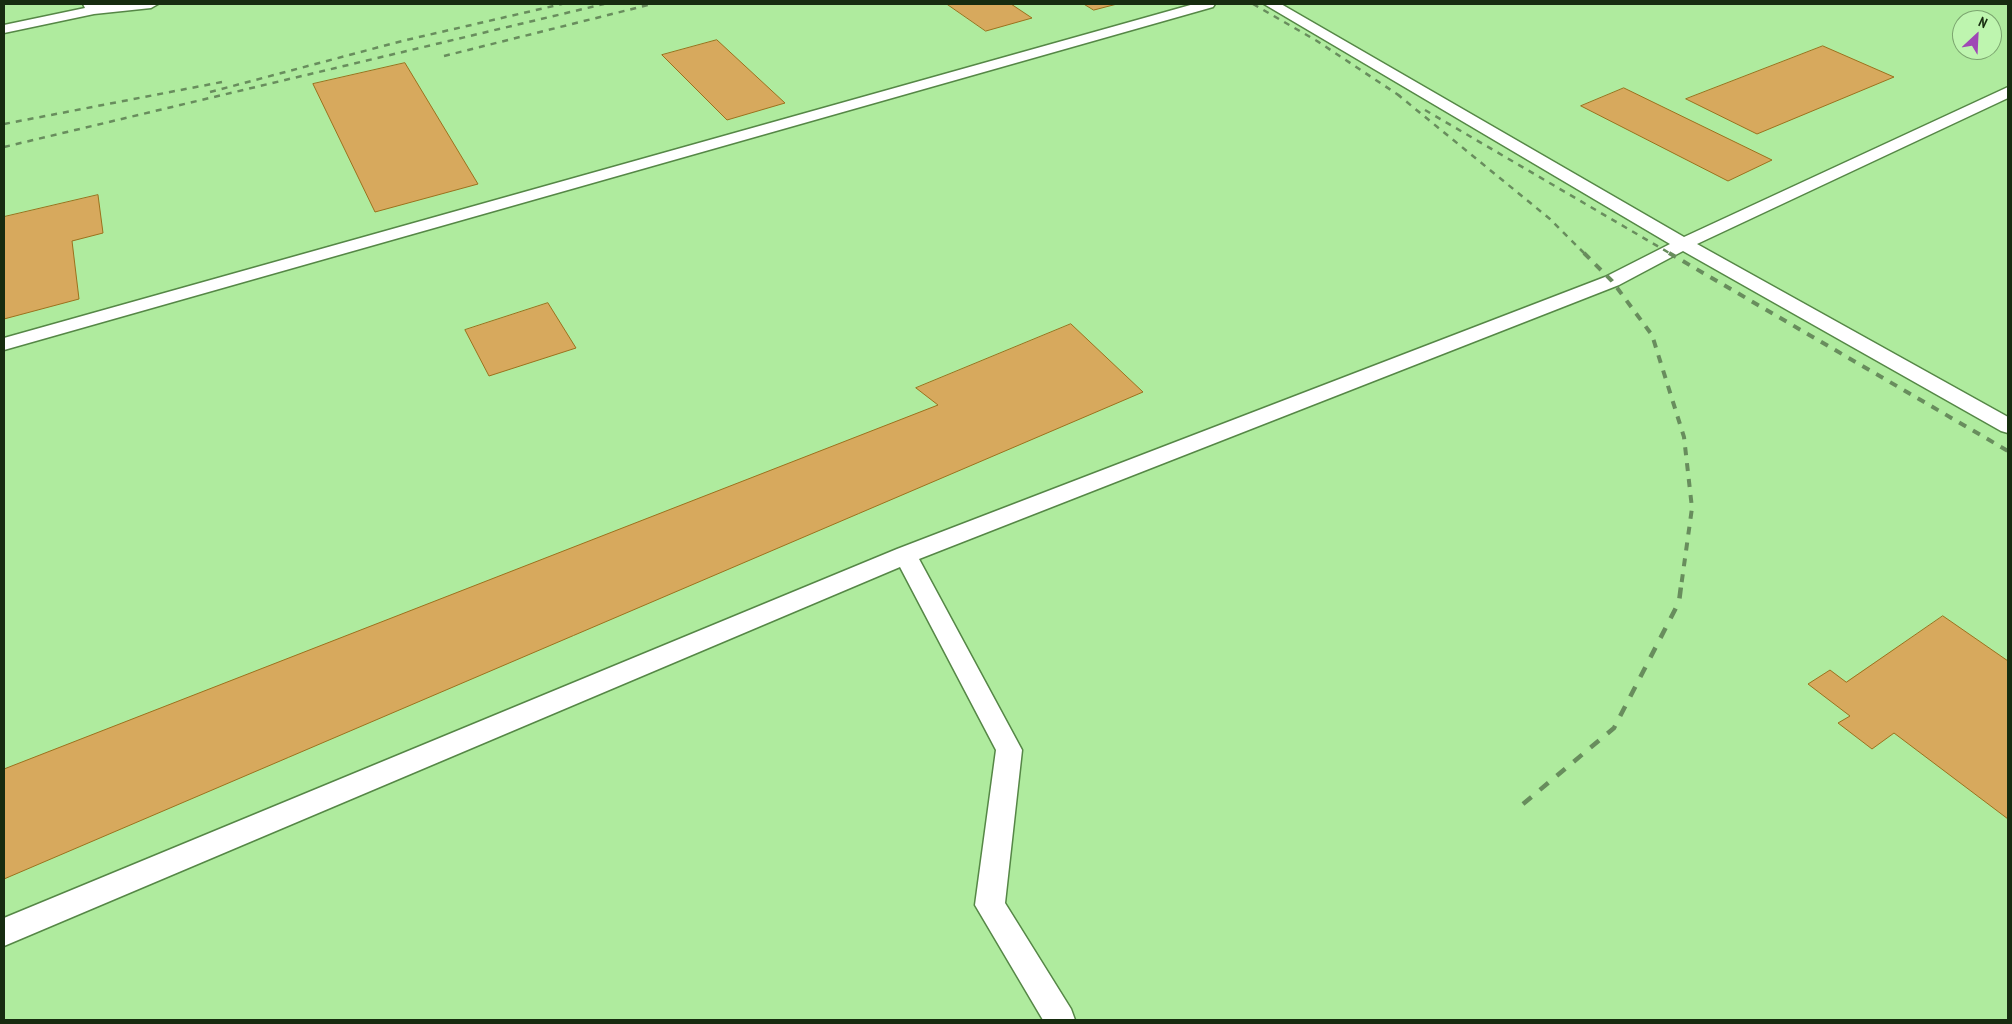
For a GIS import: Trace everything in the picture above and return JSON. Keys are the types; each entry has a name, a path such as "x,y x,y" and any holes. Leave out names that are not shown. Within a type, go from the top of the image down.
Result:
{"lane":[{"path":"4,29 92,7 151,4"},
{"path":"4,344 1208,4"},
{"path":"1271,4 1683,244 1999,420 2008,405"},
{"path":"4,932 905,555 1612,281 1683,244 2008,92"},
{"path":"905,555 1009,750 990,905 1060,1020"}],"shaded area":[{"path":"4,4 2008,4 2008,1020 4,1020"}],"building":[{"path":"947,4 1011,4 1032,18 986,31"},
{"path":"1084,4 1117,4 1094,10"},
{"path":"717,40 785,103 727,120 662,55"},
{"path":"1823,46 1894,77 1757,134 1686,99"},
{"path":"405,63 478,184 375,212 313,84"},
{"path":"1624,88 1772,160 1728,181 1581,106"},
{"path":"98,195 103,233 72,241 79,299 4,319 4,217"},
{"path":"548,303 576,348 489,376 465,330"},
{"path":"1071,324 1143,392 4,879 4,769 938,405 916,388"},
{"path":"1943,616 2008,661 2008,819 1894,733 1872,749 1838,723 1850,716 1808,684 1830,670 1846,682"}],"railway":[{"path":"210,92 402,41 562,4"},
{"path":"4,147 604,4"},
{"path":"444,56 652,4"},
{"path":"1253,4 1317,41 1397,94"},
{"path":"4,124 222,82"},
{"path":"1397,94 1403,98"},
{"path":"1397,94 1550,219 1612,281 1652,335 1684,437 1692,508 1681,587"},
{"path":"1425,110 1671,254"},
{"path":"1669,253 2008,451"},
{"path":"1523,804 1614,728 1679,602 1681,586"}]}
